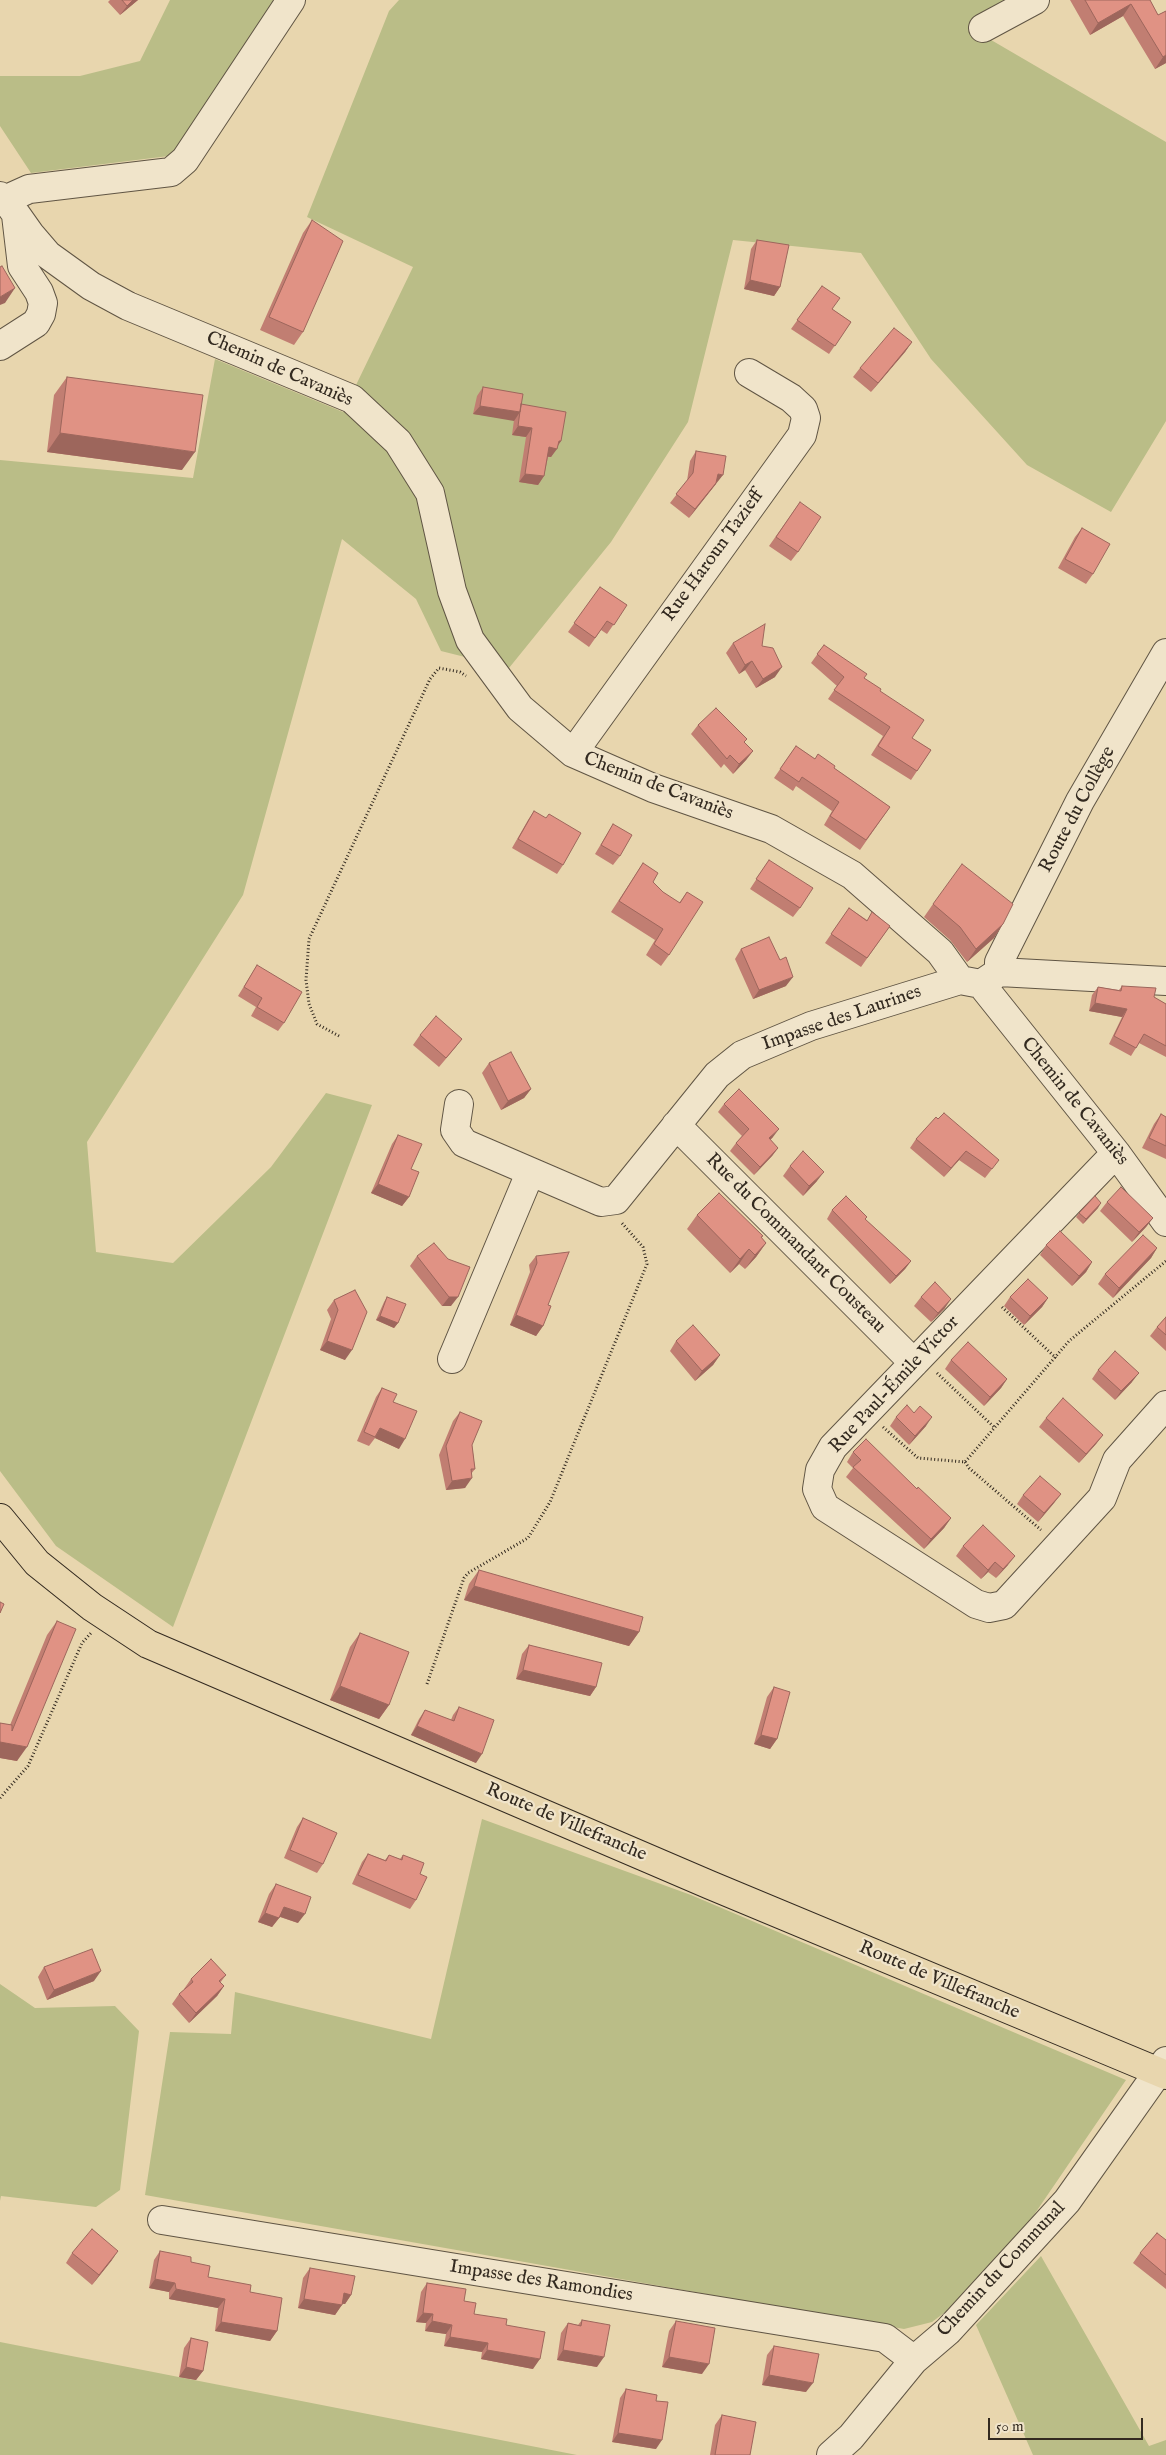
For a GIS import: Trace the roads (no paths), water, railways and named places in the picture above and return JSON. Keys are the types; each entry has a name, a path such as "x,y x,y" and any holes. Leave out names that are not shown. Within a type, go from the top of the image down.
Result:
{"main road":[{"name":"Route de Villefranche","path":"0,1518 37,1563 107,1616 157,1647 702,1882 1163,2069"}],"street":[{"path":"0,346 36,323 41,314 43,303 40,292 22,266 5,203 29,189 171,172 185,160 291,0"},
{"path":"984,28 1035,0"},
{"name":"Chemin de Cavaniès","path":"5,203 48,255 91,286 128,306 352,399 398,442 430,493 452,591 470,640 520,708 573,753 653,788 771,829 852,875 940,952 980,978 1116,1153 1166,1222"},
{"name":"Rue Haroun Tazieff","path":"573,753 802,435 806,418 803,409 791,398 748,373"},
{"name":"Route du Collège","path":"980,978 999,962 1080,801 1166,653"},
{"path":"980,978 1166,981"},
{"name":"Impasse des Laurines","path":"530,1173 601,1202 616,1200 717,1075 742,1055 811,1026 980,978"},
{"path":"452,1359 530,1173 464,1143 455,1130 459,1104"},
{"name":"Rue du Commandant Cousteau","path":"676,1125 917,1360"},
{"name":"Rue Paul-Émile Victor","path":"1116,1153 833,1446 820,1470 817,1489 825,1507 976,1604 989,1608 1004,1605 1102,1498 1117,1460 1166,1405"},
{"name":"Chemin du Communal","path":"831,2455 857,2446 914,2360 948,2331 1067,2201 1163,2069"},
{"name":"Impasse des Ramondies","path":"162,2220 885,2338 914,2360"}]}
